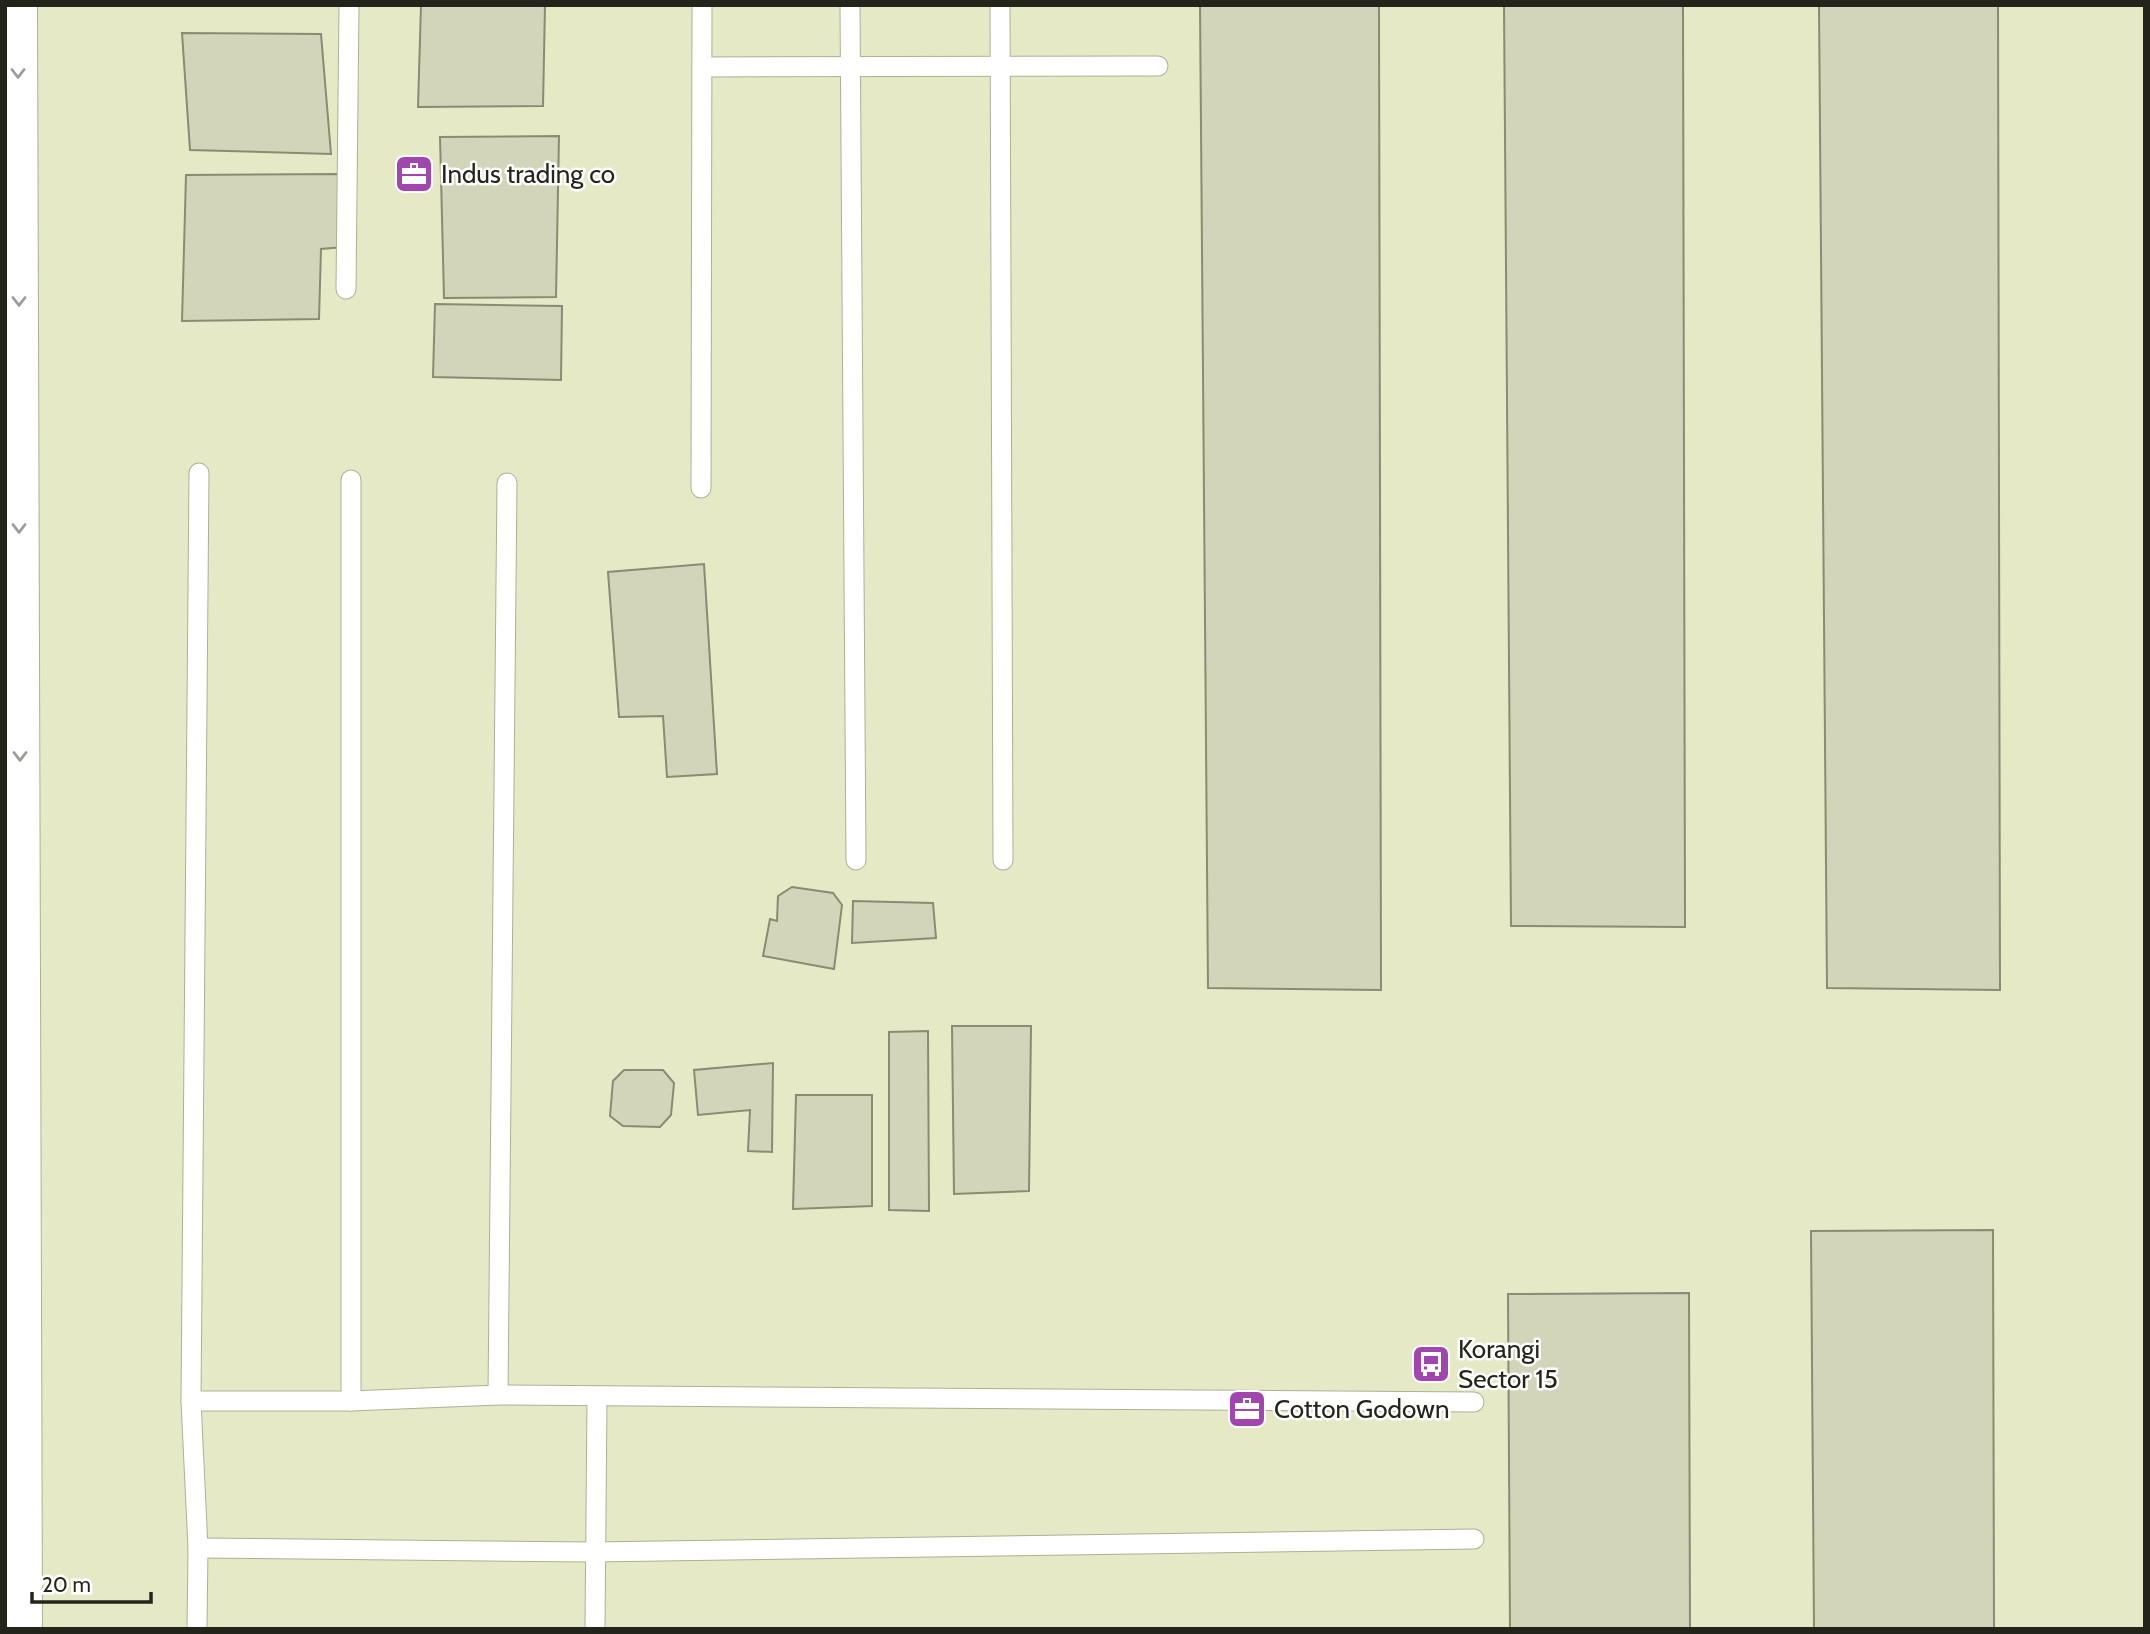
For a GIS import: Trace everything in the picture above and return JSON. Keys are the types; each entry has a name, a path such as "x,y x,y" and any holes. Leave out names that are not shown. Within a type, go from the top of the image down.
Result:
{"street":[{"path":"18,5 13,970 14,1393 23,1629"}],"lane":[{"path":"346,289 349,5"},
{"path":"701,488 702,5"},
{"path":"850,5 856,860"},
{"path":"1000,5 1003,860"},
{"path":"703,67 1158,66"},
{"path":"197,1629 198,1548 191,1401 199,473"},
{"path":"351,480 351,1401"},
{"path":"498,1395 507,483"},
{"path":"191,1401 351,1401 498,1395 597,1398 1474,1402"},
{"path":"595,1629 593,1552 597,1398"},
{"path":"198,1548 593,1552 1474,1539"}],"shaded area":[{"path":"5,5 2145,5 2145,1629 5,1629"}],"building":[{"path":"421,5 545,5 543,106 418,107"},
{"path":"1200,5 1379,5 1381,990 1208,988"},
{"path":"1504,5 1683,5 1685,927 1511,926"},
{"path":"1819,5 1998,5 2000,990 1827,988"},
{"path":"182,33 321,34 331,154 190,150"},
{"path":"559,136 556,297 444,298 440,137"},
{"path":"343,174 344,247 321,249 319,319 182,321 186,175"},
{"path":"435,304 562,306 561,380 433,377"},
{"path":"704,564 717,774 667,777 663,716 619,717 608,572"},
{"path":"792,887 833,893 842,905 834,969 763,956 770,919 777,921 778,896"},
{"path":"853,901 933,903 936,938 852,943"},
{"path":"952,1026 1031,1026 1029,1191 954,1194"},
{"path":"928,1031 929,1211 889,1210 889,1032"},
{"path":"773,1063 772,1152 748,1151 750,1110 698,1115 694,1070"},
{"path":"624,1070 663,1070 674,1083 671,1115 660,1127 623,1126 610,1116 613,1081"},
{"path":"796,1095 872,1095 872,1206 793,1209"},
{"path":"1993,1230 1994,1629 1814,1629 1811,1231"},
{"path":"1689,1293 1690,1629 1510,1629 1508,1294"}],"place":[{"name":"Indus trading co","path":"414,174"},
{"name":"Korangi Sector 15","path":"1431,1364"},
{"name":"Cotton Godown","path":"1247,1409"}]}
